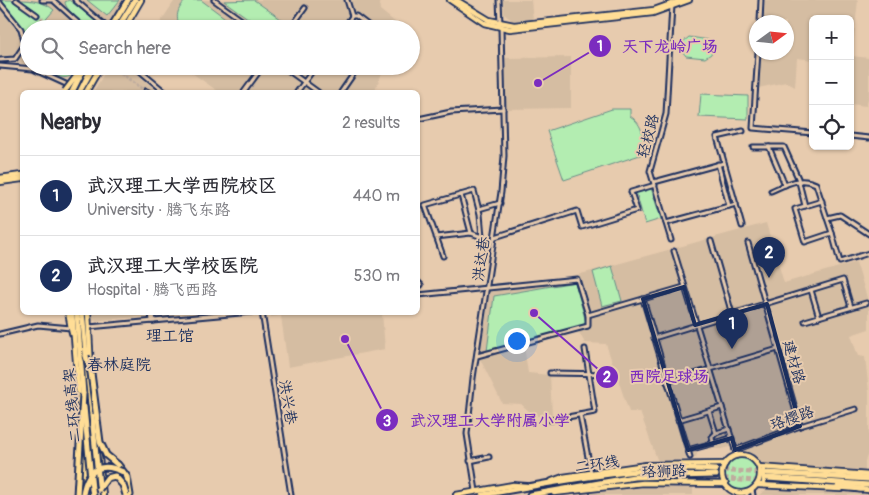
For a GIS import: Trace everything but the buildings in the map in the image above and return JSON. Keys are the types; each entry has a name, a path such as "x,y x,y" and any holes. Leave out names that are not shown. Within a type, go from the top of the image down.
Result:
{"highway":[{"path":"116,20 129,0"},
{"path":"123,20 135,0"},
{"path":"77,90 82,75"},
{"path":"77,90 88,75"},
{"name":"二环线高架","path":"76,315 92,495"},
{"path":"82,315 100,491"},
{"path":"86,356 91,373 100,442 106,455 123,472 129,483 130,495"},
{"path":"77,495 83,394"},
{"path":"84,495 86,480 93,471 112,466 123,472"},
{"name":"二环线","path":"483,495 546,483 649,470 717,478"},
{"name":"二环线","path":"530,495 650,475 717,478"},
{"path":"765,475 869,479"},
{"path":"765,475 869,485"},
{"path":"765,475 861,489"},
{"path":"100,491 103,481 115,476 123,485 126,495"}],"main road":[{"path":"130,20 142,0"},
{"path":"450,0 484,22 501,26 654,10 689,0"},
{"path":"456,0 501,26"},
{"path":"672,6 682,0"},
{"path":"67,90 78,75"},
{"path":"77,90 85,75"},
{"path":"87,90 96,75"},
{"path":"0,178 20,176"},
{"path":"0,182 20,179"},
{"path":"69,315 75,340 84,495"},
{"path":"72,315 72,328"},
{"path":"88,315 100,491"},
{"path":"717,478 721,464 737,456 752,458 765,475"},
{"path":"721,464 726,484 733,491 750,493 765,475"},
{"name":"珞狮路","path":"546,483 563,477 646,465 721,464"},
{"path":"757,485 760,477 765,475 869,475"},
{"name":"珞狮路","path":"543,493 569,494 643,484 696,483 717,478 726,484"},
{"path":"456,495 513,485 528,486"},
{"path":"861,489 869,490"}],"street":[{"path":"16,0 37,15"},
{"path":"42,0 53,0 75,20"},
{"path":"75,0 99,20"},
{"path":"214,0 242,20"},
{"path":"347,0 352,16"},
{"name":"洪达巷","path":"476,491 467,434 500,203 504,156 499,0"},
{"path":"760,15 761,0"},
{"path":"0,3 20,28"},
{"name":"轻校路","path":"671,240 650,171 666,114 672,6"},
{"path":"298,20 305,8"},
{"path":"349,20 352,16"},
{"path":"352,16 356,16 361,20"},
{"path":"0,60 15,59 20,52"},
{"path":"757,60 753,128 809,133"},
{"path":"0,66 20,68"},
{"path":"47,75 59,80 73,90"},
{"path":"145,75 163,90"},
{"path":"245,90 256,75"},
{"path":"294,75 315,90"},
{"path":"299,90 310,75"},
{"path":"342,90 353,75"},
{"path":"420,119 451,112 503,109"},
{"path":"742,226 717,137 743,131"},
{"path":"854,136 869,138"},
{"path":"752,147 784,146 798,180 805,206"},
{"path":"769,147 785,185"},
{"path":"495,237 577,210 582,227 637,210 631,192 724,163"},
{"path":"718,164 729,206"},
{"path":"771,191 798,180 806,180 816,184 840,262 869,253"},
{"path":"436,237 471,233 483,236 474,191 425,205 436,237 443,256"},
{"path":"461,194 471,233"},
{"path":"822,201 795,209 805,242 832,233"},
{"path":"479,209 500,203"},
{"path":"666,223 736,204"},
{"path":"827,218 840,215 869,234"},
{"path":"711,241 732,314"},
{"name":"建材路","path":"748,243 767,304 800,426"},
{"path":"674,251 737,456"},
{"path":"420,296 577,280 588,315 588,326 477,356"},
{"path":"654,338 843,280 851,307"},
{"path":"588,315 684,287"},
{"path":"811,290 819,316"},
{"path":"643,299 690,457"},
{"path":"805,321 866,303"},
{"path":"152,315 153,321"},
{"path":"89,327 219,315"},
{"name":"洪兴巷","path":"262,315 292,495"},
{"path":"0,334 38,325 72,328"},
{"path":"551,420 595,412 585,349"},
{"path":"667,382 778,349"},
{"path":"550,373 613,374"},
{"path":"678,420 722,407"},
{"name":"珞樱路","path":"735,450 800,426 856,409"},
{"path":"709,411 716,432"},
{"path":"580,415 591,473"},
{"path":"713,443 712,437 716,432 729,429"},
{"path":"688,450 732,438"},
{"path":"470,461 489,457"}],"highlighted area":[{"path":"684,287 695,325 767,304 800,426 735,450 732,438 688,450 643,299"}],"shaded area":[{"path":"0,0 126,0 114,20 20,20 20,63 0,62"},
{"path":"175,0 379,0 380,10 392,20 162,20"},
{"path":"503,0 531,0 533,20 514,22 504,14"},
{"path":"765,0 858,0 854,37 854,15 809,15 809,60 797,58 795,87 786,82 758,88 760,60 794,60 794,15 764,15"},
{"path":"854,56 869,58 869,95 866,106 854,104"},
{"path":"571,57 571,108 505,109 505,58"},
{"path":"103,75 138,75 156,90 94,90"},
{"path":"195,75 381,75 375,90 216,90"},
{"path":"766,223 784,283 856,262 869,304 869,329 851,335 858,356 865,357 869,392 869,451 865,461 865,472 769,467 744,451 741,444 721,449 698,448 696,458 658,462 640,412 629,412 606,344 585,343 578,331 524,345 528,373 550,375 552,415 537,416 536,412 531,413 521,404 502,403 477,353 488,289 570,277"},
{"path":"88,315 169,315 89,321"},
{"path":"270,315 382,315 385,349 288,367 281,316 271,317"},
{"path":"643,486 693,487 693,495 571,495"},
{"path":"767,489 869,494 869,495 759,495"}],"green space":[{"path":"2,0 12,0 35,16 38,12 20,0 38,2 54,10 45,20 20,20 20,25 8,13"},
{"path":"69,0 95,20 80,20 72,14 65,2"},
{"path":"87,0 120,0 107,16"},
{"path":"186,0 201,0 228,20 178,20 180,7"},
{"path":"254,0 282,20 250,20 224,1"},
{"path":"689,37 710,40 713,46 711,54 705,58 686,56 682,51 683,42"},
{"path":"55,75 72,75 65,78"},
{"path":"701,94 748,96 748,119 699,117"},
{"path":"612,109 630,109 630,116 641,128 643,154 564,180 547,131"},
{"path":"651,188 661,219 645,224 636,192"},
{"path":"612,266 622,301 602,306 593,272"},
{"path":"575,282 587,326 487,351 494,296"},
{"path":"742,457 754,462 759,474 754,486 742,491 730,486 725,474 730,462"}],"tunnel":[{"path":"37,15 44,20"},
{"path":"123,75 145,90"},
{"path":"716,470 767,473"},
{"path":"716,478 767,482"}],"place":[{"name":"天下龙岭广场","path":"538,83"},
{"name":"武汉理工大学校医院","path":"769,278"},
{"name":"西院足球场","path":"534,313"},
{"name":"武汉理工大学附属小学","path":"345,339"},
{"name":"武汉理工大学西院校区","path":"732,349"}],"district":[{"name":"理工馆","path":"170,335"},
{"name":"春林庭院","path":"119,364"}]}
